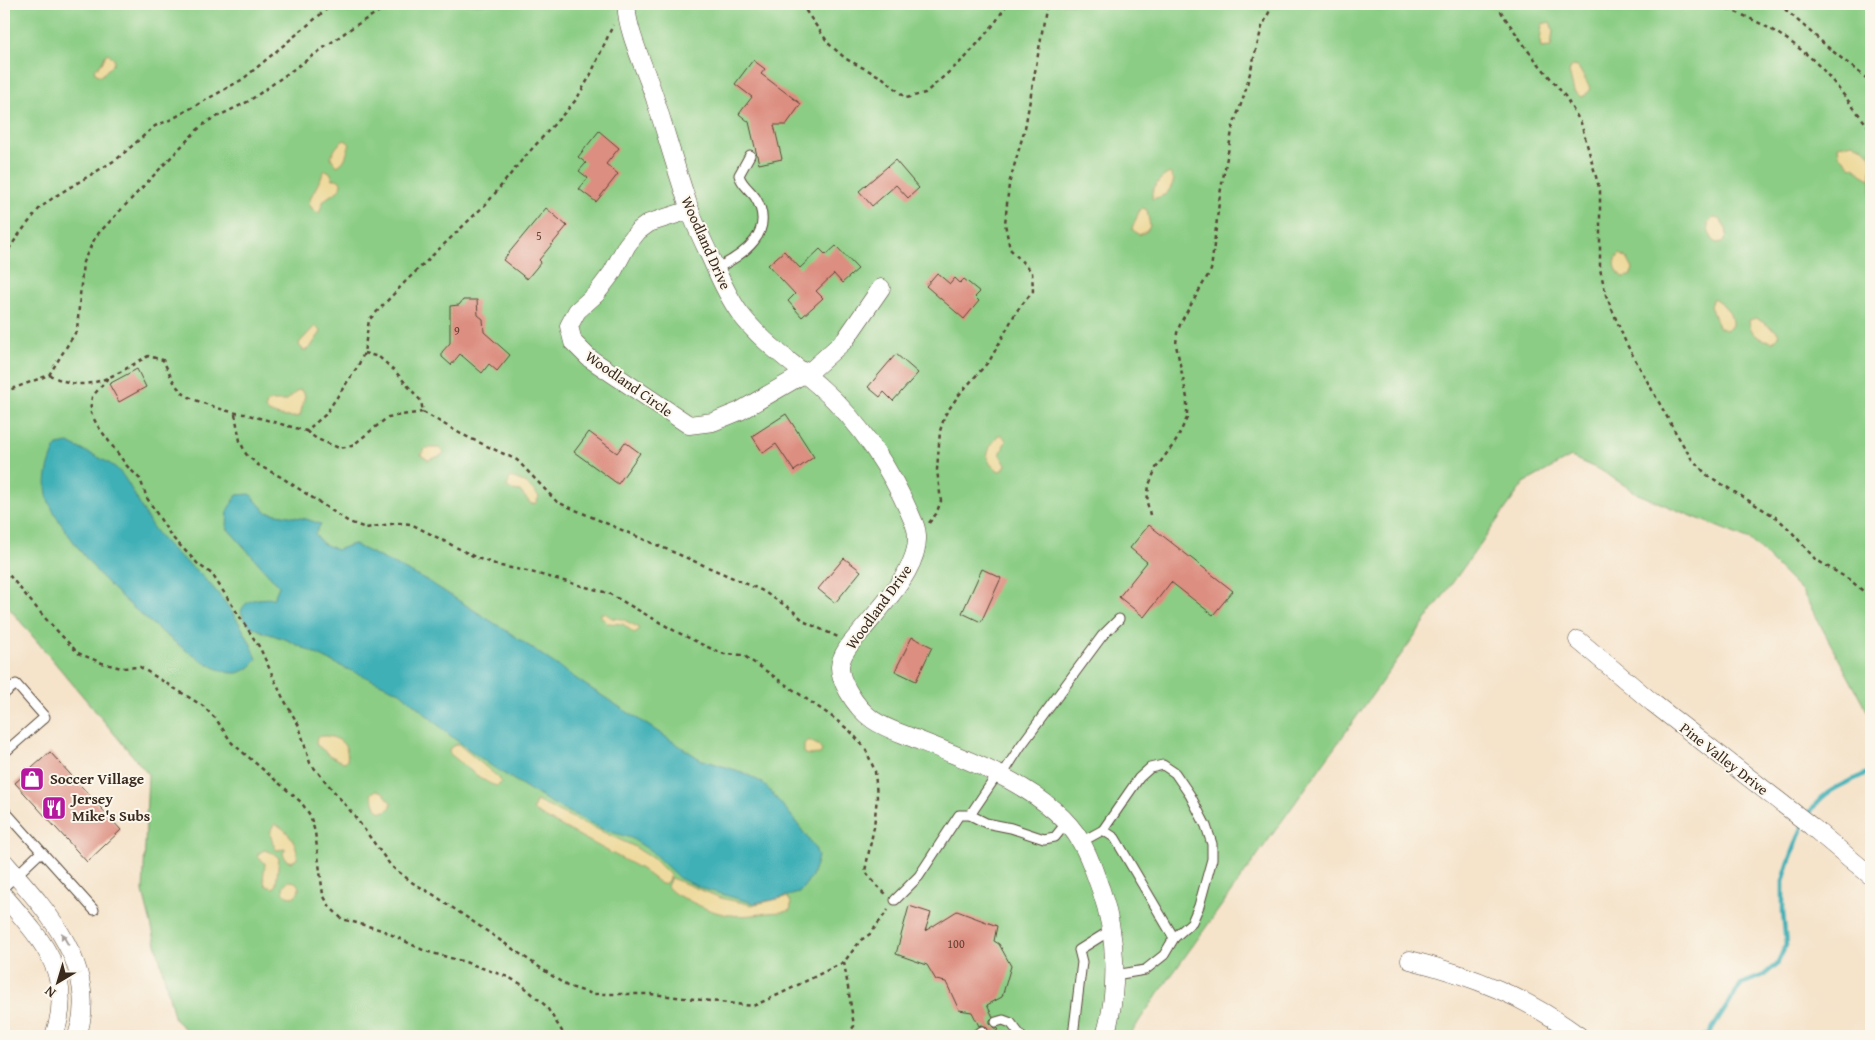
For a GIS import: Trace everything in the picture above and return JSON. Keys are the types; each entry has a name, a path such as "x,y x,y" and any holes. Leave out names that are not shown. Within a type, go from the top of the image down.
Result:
{"street":[{"name":"Woodland Drive","path":"627,4 626,12 629,26 652,89 690,210 721,281 739,312 777,352 822,388 846,413 874,449 896,486 916,527 917,540 912,562 900,583 847,648 840,664 840,672 846,687 853,700 868,717 886,729 960,757 999,776 1037,797 1067,822 1081,842 1106,905 1111,930 1115,975 1110,1021 1105,1036"},
{"name":"Woodland Circle","path":"690,210 649,223 638,231 627,245 612,273 596,294 577,311 569,326 573,342 589,358 689,425 712,422 740,411 805,374"},
{"path":"805,374 829,356 845,340 881,288"},
{"name":"Pine Valley Drive","path":"1578,640 1653,703 1811,826 1871,876"},
{"path":"4,862 10,881 65,937 73,955 80,976 82,995 82,1015 77,1036"},
{"path":"4,896 46,948 55,968 62,1005 54,1036"},
{"path":"1410,960 1454,972 1494,987 1538,1009 1579,1036"}],"lane":[{"path":"715,269 752,244 762,226 762,213 759,205 751,191 740,180 739,175 750,155"},
{"path":"970,815 1102,636 1119,619"},
{"path":"4,694 16,684 45,717 4,753"},
{"path":"1081,842 1103,830 1139,778 1150,768 1163,765 1176,773 1206,826 1212,844 1212,859 1199,906 1192,922 1174,938 1164,955 1145,970 1115,975"},
{"path":"4,810 94,910"},
{"path":"895,900 919,876 959,815 970,815 986,822 1044,839 1055,837 1067,822"},
{"path":"1103,830 1116,838 1174,938"},
{"path":"10,881 41,852"},
{"path":"1073,1036 1082,962 1079,950 1111,930"},
{"path":"996,1022 1004,1020 1011,1023 1021,1036"}],"path":[{"path":"4,256 39,209 117,159 155,126 172,119 243,78 333,4"},
{"path":"4,392 49,375 76,330 83,262 96,236 208,121 249,101 353,27 391,4"},
{"path":"801,4 829,44 840,54 883,78 906,98 925,93 966,57 995,23 1007,4"},
{"path":"917,540 936,514 941,501 937,470 940,431 945,415 958,396 990,360 1016,312 1033,291 1032,272 1010,249 1005,224 1009,184 1025,128 1047,4"},
{"path":"1150,515 1147,502 1149,485 1156,468 1172,447 1187,418 1187,398 1176,345 1177,333 1180,322 1211,270 1220,194 1233,126 1244,96 1262,27 1273,4"},
{"path":"1497,4 1502,15 1529,52 1565,96 1581,123 1600,191 1600,269 1606,295 1626,343 1676,433 1692,458 1707,475 1777,518 1815,559 1850,580 1863,590 1871,601"},
{"path":"1714,4 1748,18 1795,45 1824,71 1871,130"},
{"path":"1779,4 1871,82"},
{"path":"306,432 325,415 364,353 369,320 406,281 488,202 522,160 576,100 590,76 615,22"},
{"path":"364,353 379,357 394,370 421,401 423,412"},
{"path":"49,375 69,383 87,383 108,378 148,356 163,360 176,385 185,395 235,414 245,414 306,432 339,448 352,446 388,416 423,412 461,434 517,460 557,502 761,590 791,609 805,622 815,628 852,642"},
{"path":"108,378 92,397 90,411 97,425 127,466 140,480 147,498 171,536 199,565 212,574 260,648 282,696 299,726 310,763 353,814 392,866 413,883 434,895 567,986 593,994 651,994 753,1006 844,962 861,940 870,934 895,900 877,886 865,870 876,812 875,771 865,748 850,731 743,655 724,654 705,646 608,593 526,570 501,566 477,558 411,524 398,522 366,528 349,522 280,477 258,465 246,454 240,441 235,414"},
{"path":"4,569 45,618 78,653 102,663 121,668 140,667 203,706 216,719 232,743 301,802 310,815 315,832 322,894 330,907 342,918 382,930 425,951 464,962 521,984 546,1006 566,1036"},
{"path":"844,962 854,1026 847,1036"}],"green space":[{"path":"4,4 1871,4 1871,718 1803,593 1750,540 1638,494 1602,471 1571,457 1524,483 1130,1036 193,1036 175,1020 143,892 148,774 4,602"}],"sand":[{"path":"1550,22 1553,30 1551,47 1541,48 1542,24"},
{"path":"108,53 114,59 114,63 101,76 96,74 94,70 102,63"},
{"path":"1572,66 1578,67 1590,88 1586,95 1581,97 1574,92 1569,72"},
{"path":"345,140 350,144 344,159 337,166 331,158 336,148"},
{"path":"1853,143 1861,146 1871,156 1870,179 1861,174 1856,168 1850,166 1839,154 1838,146"},
{"path":"325,170 330,172 333,179 341,182 337,192 325,199 319,213 314,211 309,204"},
{"path":"1170,173 1174,180 1169,191 1161,197 1152,199 1157,183"},
{"path":"1140,209 1147,210 1150,226 1147,231 1139,235 1132,229"},
{"path":"1714,218 1720,219 1726,228 1727,236 1723,242 1716,243 1709,233 1709,221"},
{"path":"1620,254 1627,258 1633,269 1630,276 1622,277 1616,268 1615,263"},
{"path":"1713,298 1724,306 1731,317 1732,326 1726,330 1718,327 1710,306"},
{"path":"1756,318 1777,331 1779,336 1773,342 1760,338 1753,333 1749,320"},
{"path":"315,326 321,332 310,348 304,351 299,345 300,342"},
{"path":"298,390 302,391 305,395 300,416 282,416 265,409 270,401 286,401"},
{"path":"998,435 1002,435 1006,440 1000,455 1006,465 1003,470 999,471 990,464 987,456 990,447"},
{"path":"426,448 439,448 444,453 428,460 421,455"},
{"path":"510,477 523,482 532,489 539,497 536,503 531,504 520,491 507,487"},
{"path":"601,613 605,613 612,618 622,619 638,627 639,630 634,633 623,624 607,623 601,617"},
{"path":"323,736 338,739 342,742 347,750 347,761 343,762 329,755 316,744 317,737"},
{"path":"808,740 818,745 822,751 820,754 809,755 804,753 804,744"},
{"path":"458,744 499,778 501,782 498,786 480,778 450,754 449,750 451,747"},
{"path":"376,790 383,792 391,803 391,807 386,811 381,812 377,809 371,794"},
{"path":"536,801 633,846 655,860 671,876 666,883 661,884 641,869 537,813 533,810"},
{"path":"275,824 289,834 295,844 297,859 291,862 286,860 283,853 286,849 276,850 271,833"},
{"path":"264,850 273,853 279,858 274,888 266,886 264,880 265,863 258,857 258,854"},
{"path":"671,878 721,898 752,905 786,897 790,901 791,908 785,912 744,916 716,912 673,892 667,886"},
{"path":"288,881 294,881 299,886 297,895 288,897 283,892 283,886"}],"water":[{"path":"69,443 105,461 121,473 159,536 209,583 233,614 247,636 257,659 251,666 236,673 224,671 191,654 155,627 125,600 88,561 67,533 48,499 46,485 52,458 57,445"},
{"path":"250,494 266,512 306,519 321,524 315,534 322,543 337,550 353,544 428,581 700,759 742,772 763,783 790,814 815,848 818,856 812,876 799,893 753,903 704,889 679,878 651,851 631,838 602,829 548,801 493,767 452,737 400,692 285,639 251,626 244,619 241,611 244,606 250,601 274,598 279,586 227,528 228,509 237,495"}],"building":[{"path":"753,60 765,69 761,74 801,104 786,125 774,125 782,159 759,164 749,122 739,114 752,97 735,84"},
{"path":"599,131 619,148 606,164 618,174 596,202 579,189 588,178 579,171 586,163 578,157"},
{"path":"895,160 919,188 908,198 896,185 872,206 859,191"},
{"path":"546,208 567,226 539,260 541,262 527,279 503,260"},
{"path":"836,246 858,269 842,283 834,274 816,291 823,298 802,317 788,301 795,294 768,265 784,251 800,268 820,249 826,255"},
{"path":"937,273 950,284 955,278 960,283 964,279 980,292 975,297 979,301 964,319 926,286"},
{"path":"463,300 477,300 478,315 483,319 484,332 510,355 497,371 489,364 482,373 460,354 451,365 442,357 442,352 450,343 450,306 459,305"},
{"path":"896,354 918,373 893,401 884,392 880,397 868,387"},
{"path":"137,369 146,387 119,402 109,384"},
{"path":"786,414 814,457 794,471 776,444 763,453 752,436"},
{"path":"589,432 617,453 625,442 640,453 618,484 574,452"},
{"path":"1149,525 1233,591 1213,615 1171,582 1144,617 1119,597 1147,562 1130,548"},
{"path":"844,558 861,571 835,603 818,589"},
{"path":"982,569 1001,578 981,622 962,613"},
{"path":"912,637 932,647 916,681 895,671"},
{"path":"50,752 121,830 87,862 15,783"},
{"path":"909,906 931,913 925,931 957,911 997,926 994,941 999,944 1011,966 1002,997 987,1005 993,1017 990,1020 990,1024 994,1028 998,1028 997,1031 989,1036 986,1035 987,1027 979,1026 972,1012 959,1010 946,982 936,980 927,965 896,954"}],"waterway":[{"path":"1807,818 1819,800 1826,794 1871,771"},
{"path":"1704,1036 1709,1034 1741,984 1764,975 1777,964 1786,945 1783,881 1803,825"}],"place":[{"name":"Soccer Village","path":"32,779"},
{"name":"Jersey Mike's Subs","path":"54,808"}]}
